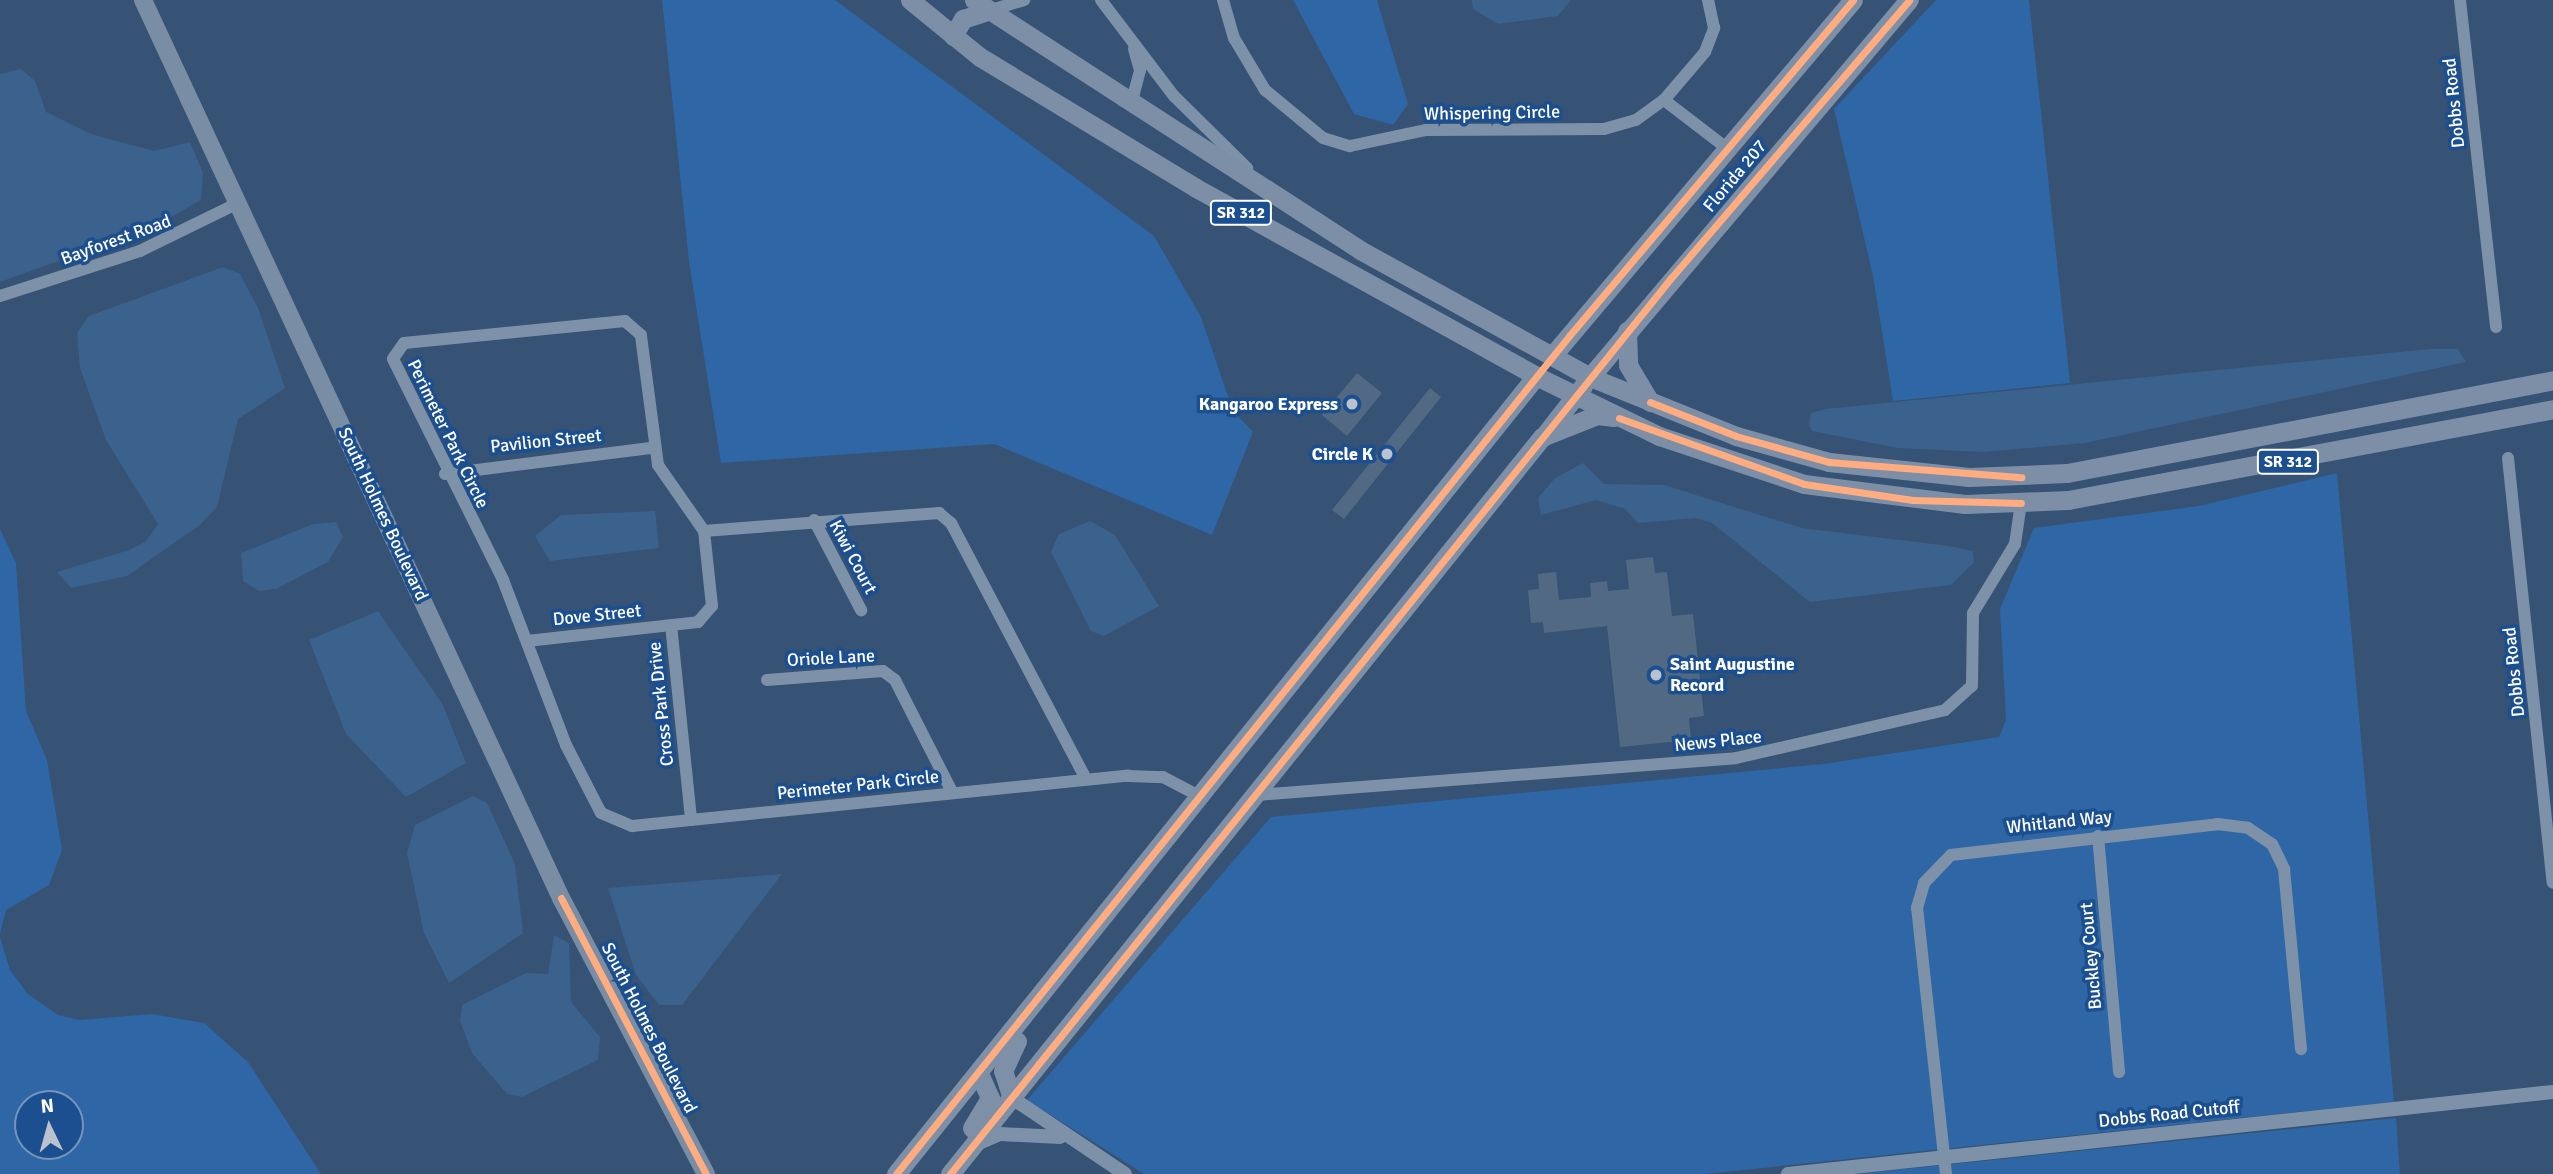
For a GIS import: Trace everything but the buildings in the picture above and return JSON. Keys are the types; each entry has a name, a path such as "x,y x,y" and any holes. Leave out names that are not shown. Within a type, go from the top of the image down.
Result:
{"highway":[{"path":"1552,356 1724,146 1853,0"},
{"name":"Florida 207","path":"1590,377 1909,0"},
{"path":"896,1174 1536,376"},
{"path":"950,1174 1542,437"},
{"path":"1012,1098 1005,1084 1006,1058 1029,1027 1032,1006"},
{"path":"973,1146 972,1128 989,1098 979,1073"}],"main road":[{"name":"South Holmes Boulevard","path":"143,0 561,898 706,1174"},
{"name":"SR 312","path":"911,0 953,36 1196,188 1536,376 1619,418 1804,484 1913,500 2021,503 2119,494 2553,409"},
{"name":"SR 312","path":"981,6 1123,101 1283,201 1552,356 1590,377 1650,402 1781,450 1874,469 2021,477 2134,463 2553,380"},
{"path":"953,36 963,19 981,6"},
{"path":"1628,331 1628,365 1650,402"},
{"path":"1536,376 1552,356"},
{"path":"1542,437 1590,377"},
{"path":"1542,437 1597,415 1619,418"},
{"path":"2021,503 2037,486 2125,475 2134,463"}],"street":[{"path":"981,6 1024,0"},
{"path":"1101,0 1182,105 1283,201"},
{"name":"Whispering Circle","path":"1223,0 1234,38 1265,90 1293,117 1338,144 1365,145 1426,130 1604,129 1636,120 1664,100 1711,41 1708,0"},
{"name":"Dobbs Road","path":"2460,0 2496,327"},
{"path":"1123,101 1133,93 1140,70 1130,38"},
{"path":"1664,100 1724,146"},
{"name":"Bayforest Road","path":"0,296 140,251 238,203"},
{"name":"Perimeter Park Circle","path":"704,531 652,448 641,335 625,321 404,343 393,359 445,474 503,580 566,745 601,813 632,826 1086,779 1163,777 1201,797"},
{"name":"Pavilion Street","path":"445,474 652,448"},
{"name":"Dobbs Road","path":"2508,458 2553,883"},
{"name":"News Place","path":"1257,795 1736,758 1945,710 1972,686 1973,613 2010,553 2021,503"},
{"path":"704,531 925,510 951,523 1086,779"},
{"name":"Kiwi Court","path":"814,520 861,610"},
{"name":"Cross Park Drive","path":"691,820 671,625 705,618 712,606 704,531"},
{"name":"Dove Street","path":"527,641 671,625"},
{"name":"Oriole Lane","path":"767,680 883,671 895,680 952,792"},
{"name":"Whitland Way","path":"1947,1174 1917,908 1924,883 1951,855 2217,824 2248,828 2272,844 2284,869 2301,1049"},
{"name":"Buckley Court","path":"2098,836 2119,1072"},
{"name":"Dobbs Road Cutoff","path":"1788,1174 2553,1092"},
{"path":"1012,1098 1065,1138 1125,1174"},
{"path":"973,1146 1000,1134 1065,1138"}],"shaded area":[{"path":"662,0 835,0 1154,236 1201,317 1233,411 1253,432 1212,535 994,444 721,463 689,262"},
{"path":"1293,0 1377,0 1408,104 1393,125 1354,114"},
{"path":"1472,0 1571,0 1558,16 1498,24 1473,9"},
{"path":"1936,0 2029,0 2070,383 1893,401 1873,276 1834,109"},
{"path":"21,69 35,81 46,112 91,134 154,151 190,142 203,173 201,200 153,227 0,282 0,74"},
{"path":"223,267 240,274 258,308 285,388 238,419 217,507 200,525 127,576 71,588 57,572 129,550 145,542 158,524 106,440 80,368 77,333 89,316"},
{"path":"2430,349 2458,349 2466,362 2085,443 1983,452 1897,448 1812,431 1809,425 1811,413 1825,409"},
{"path":"1583,463 1604,484 1664,485 1802,528 1973,551 1974,562 1951,585 1810,602 1712,523 1696,518 1638,523 1625,509 1596,500 1541,515 1538,498 1555,478"},
{"path":"2337,473 2394,1102 1705,1174 1144,1174 1027,1100 1271,817 1823,764 1999,737 2006,720 2000,609 2034,528 2199,506"},
{"path":"655,511 659,548 550,561 535,536 561,515"},
{"path":"1090,521 1115,535 1159,606 1104,636 1091,631 1051,552 1059,534"},
{"path":"336,522 343,537 328,562 276,589 259,591 243,581 241,553 313,524"},
{"path":"0,529 16,563 26,711 47,760 62,850 49,885 6,910 0,934"},
{"path":"378,611 443,705 466,763 406,797 346,734 309,640"},
{"path":"473,796 487,803 515,864 523,933 449,983 424,933 407,853 415,825"},
{"path":"782,874 682,1005 659,1005 636,975 608,888"},
{"path":"554,935 569,943 571,1002 600,1037 598,1060 522,1097 507,1094 472,1053 460,1021 462,1005 526,973 548,974"},
{"path":"0,937 10,970 28,994 58,1015 80,1020 152,1014 204,1023 248,1062 321,1174 0,1174"},
{"path":"2396,1118 2400,1174 1858,1174 1915,1168"}],"cycle path":[{"path":"896,1174 1569,336 1853,0"},
{"path":"950,1174 1671,278 1909,0"},
{"path":"1650,402 1736,436 1829,462 2021,477"},
{"path":"1619,418 1804,484 1913,500 2021,503"},
{"path":"561,898 706,1174"}],"place":[{"name":"Kangaroo Express","path":"1352,404"},
{"name":"Circle K","path":"1387,454"},
{"name":"Saint Augustine Record","path":"1656,675"}]}
